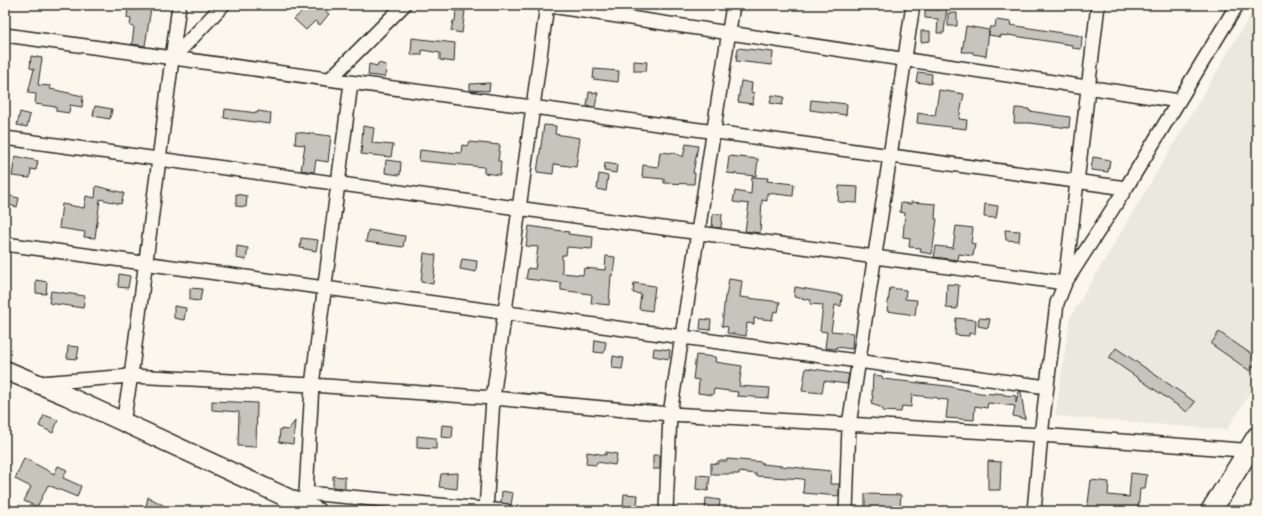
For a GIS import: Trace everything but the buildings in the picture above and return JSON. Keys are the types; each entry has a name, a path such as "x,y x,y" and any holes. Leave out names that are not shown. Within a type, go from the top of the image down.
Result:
{"main road":[{"path":"1211,511 1254,446"}],"street":[{"path":"123,422 131,376 180,5"},
{"path":"172,58 223,5"},
{"path":"330,79 404,5"},
{"path":"486,510 493,398 546,5 1179,101"},
{"path":"666,511 670,414 733,5"},
{"path":"846,511 849,425 913,5"},
{"path":"1065,283 1098,5"},
{"path":"1034,511 1041,435 1057,302 1065,283 1126,188 1237,5"},
{"path":"5,35 1126,188"},
{"path":"305,505 312,384 351,82"},
{"path":"5,138 1065,283"},
{"path":"5,244 1047,387"},
{"path":"6,372 67,396 305,505 506,511"},
{"path":"36,383 131,376 312,384 670,414 1254,446"}],"shaded area":[{"path":"1251,14 1257,14 1257,381 1227,430 1055,416 1070,318"}]}
